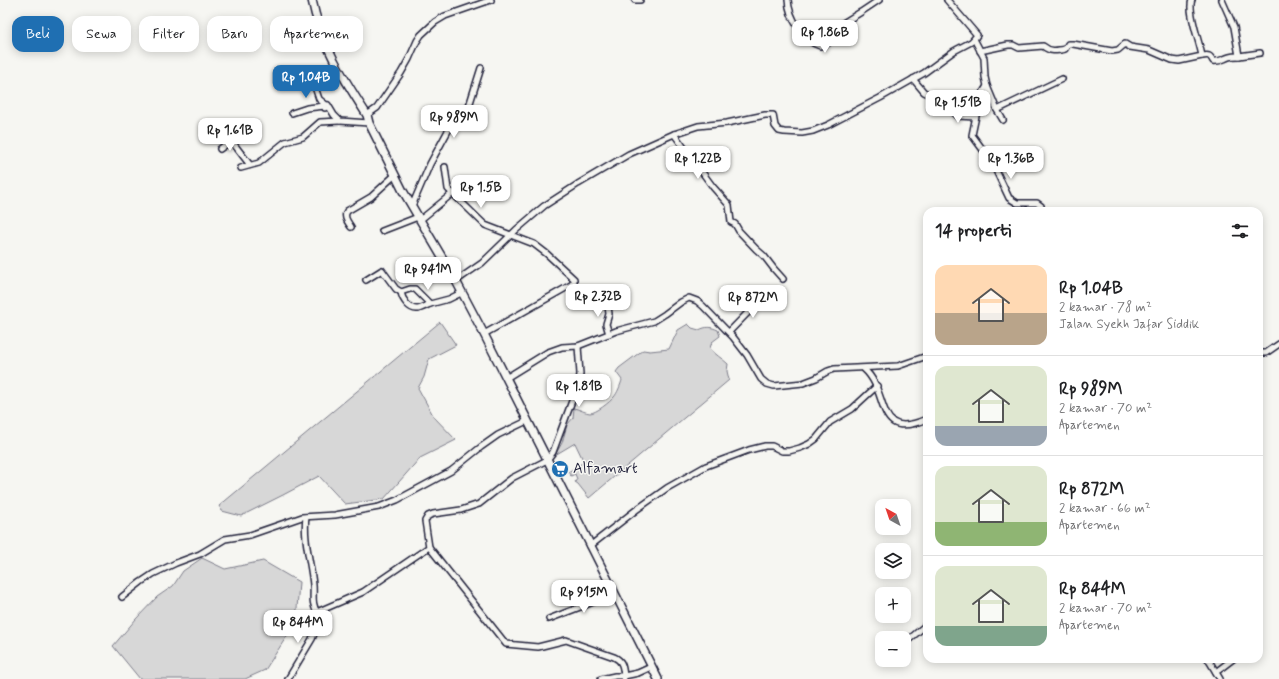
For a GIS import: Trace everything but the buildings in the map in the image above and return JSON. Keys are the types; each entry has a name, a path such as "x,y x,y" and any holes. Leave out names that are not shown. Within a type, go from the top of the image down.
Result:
{"main road":[{"path":"312,0 318,25 332,56 367,115 369,123 395,175 456,281 484,334 658,679"}],"street":[{"path":"367,115 377,108 401,73 421,35 435,22 445,16 491,0"},
{"path":"635,0 640,0"},
{"path":"788,0 790,11 804,35 820,46 828,43 835,29 840,24 878,0"},
{"path":"456,281 482,263 511,234 544,206 629,154 674,134 698,126 727,123 770,114 774,116 775,126 778,131 802,133 828,126 880,98 932,68 954,51 971,42 977,35 947,0"},
{"path":"1192,0 1190,4 1191,13 1202,56"},
{"path":"1222,0 1234,27 1239,56"},
{"path":"974,38 984,58 987,86 1003,120"},
{"path":"980,51 1008,44 1019,48 1043,46 1048,50 1054,51 1065,49 1068,44 1073,44 1112,51 1118,50 1125,44 1130,47 1149,50 1172,60 1179,61 1208,55 1216,62 1225,60 1228,57 1260,54"},
{"path":"412,206 430,164 449,129 469,106 481,68"},
{"path":"913,79 924,92 942,101 958,116 975,117"},
{"path":"997,110 1062,79"},
{"path":"313,81 319,99 325,106"},
{"path":"987,86 980,97 972,135 992,162 1009,198 1017,203 1037,203 1040,207"},
{"path":"292,113 307,108 325,106 324,108 328,105 334,115 340,120"},
{"path":"241,168 261,162 284,142 303,136 320,122 340,120 369,123"},
{"path":"223,130 250,165"},
{"path":"674,134 713,187 729,205 731,222 735,224 752,246 764,256 783,279"},
{"path":"220,149 232,140"},
{"path":"445,167 448,189 487,226 511,234 542,249 572,277 574,282 484,334"},
{"path":"351,227 346,219 346,211 371,197 395,175"},
{"path":"382,231 419,219 453,193"},
{"path":"366,280 382,270 395,288 400,292 401,297 406,303 412,308 417,309 462,293"},
{"path":"400,292 410,288 415,289 430,304"},
{"path":"729,332 766,294"},
{"path":"598,295 608,306 609,314 606,325 609,334"},
{"path":"506,378 548,352 562,346 578,346 609,334 654,321 689,298 697,301 703,306 729,332 742,347 761,379 771,385 809,381 834,369 864,369 898,366 923,357"},
{"path":"1263,353 1279,344"},
{"path":"578,346 580,374 579,382 553,452 547,460 512,478 476,506 433,514 428,516 425,521 429,547 506,644 537,647 562,640 569,641 617,658 622,663 624,678"},
{"path":"864,369 877,386 884,411 894,423 909,426 923,421"},
{"path":"590,546 667,488 706,466 749,450 765,446 772,446 782,451 789,452 808,444 816,438 830,422 852,409 877,386"},
{"path":"122,597 153,574 200,554 225,539 250,535 306,517 335,515 379,507 397,500 451,471 498,435 527,421"},
{"path":"288,679 316,630 317,612 313,602 313,586 305,536 306,517"},
{"path":"317,612 363,592 429,547"},
{"path":"548,619 614,594"},
{"path":"911,638 923,627"},
{"path":"1210,663 1220,679"},
{"path":"1216,672 1228,663"},
{"path":"601,679 615,676 624,678 651,667"}],"shaded area":[{"path":"440,322 456,345 429,359 424,377 418,388 434,417 456,440 420,458 384,499 345,504 319,476 241,516 222,511 219,506"},
{"path":"688,324 692,328 699,330 709,327 718,330 720,336 712,342 710,348 728,364 727,371 729,380 589,498 575,482 577,479 575,474 571,476 568,472 584,462 575,443 555,455 562,443 567,425 573,418 574,408 593,413 603,407 614,397 620,386 622,380 616,372 619,368 643,350 650,351 669,349 678,330"},
{"path":"202,558 225,569 263,561 299,582 296,622 265,670 245,679 140,679 113,646 157,597 173,586 183,571"}],"place":[{"name":"Alfamart","path":"560,469"}]}
